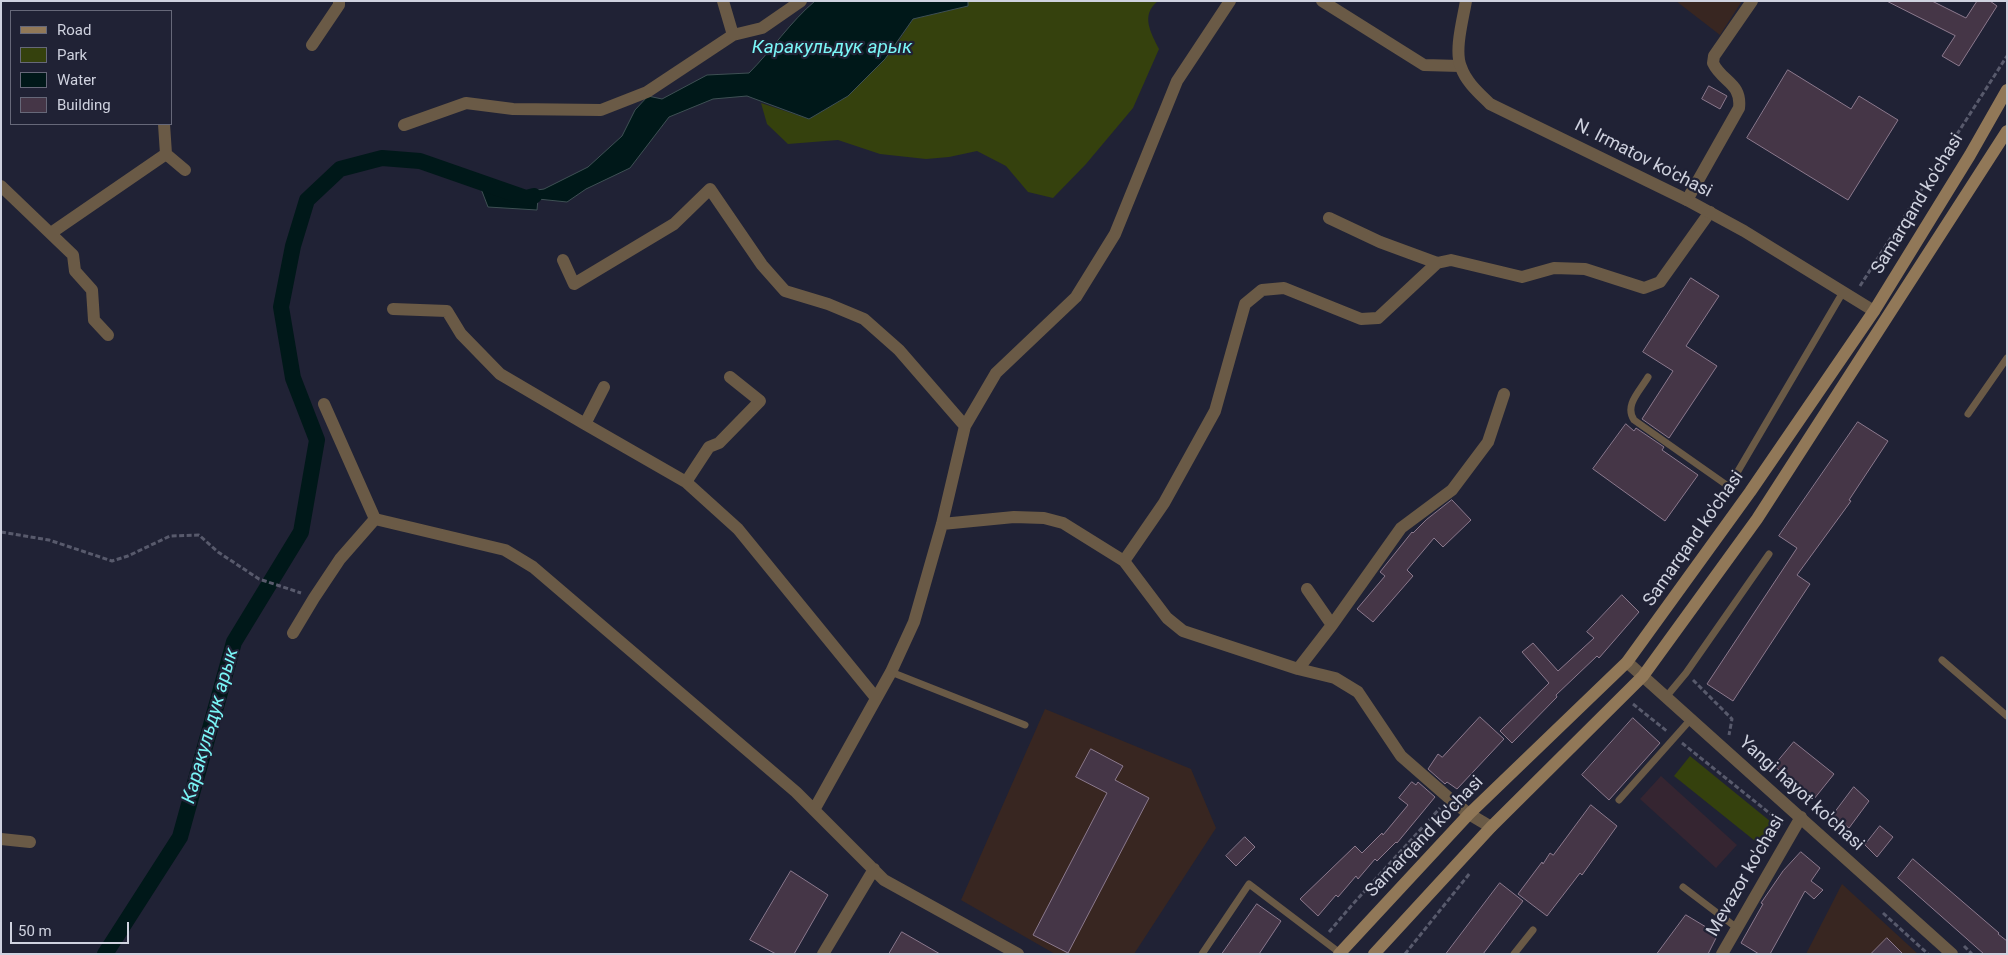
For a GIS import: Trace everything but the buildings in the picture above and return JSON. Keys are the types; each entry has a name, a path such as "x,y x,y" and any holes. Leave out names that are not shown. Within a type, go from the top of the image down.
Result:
{"main road":[{"name":"Samarqand ko'chasi","path":"1340,953 1469,814 1627,662 1750,492 1874,311 1970,155 2007,90"},
{"name":"Samarqand ko'chasi","path":"1374,954 1491,827 1644,676 1757,519 2007,131"}],"street":[{"path":"312,45 339,1"},
{"path":"723,1 733,35"},
{"path":"404,125 466,104 513,109 601,110 647,92 733,35 762,28 801,1"},
{"path":"814,810 890,672 914,622 942,524 965,426 996,373 1076,297 1116,234 1176,81 1230,1"},
{"path":"1322,1 1424,65 1460,66 1459,45 1466,1"},
{"path":"1687,200 1739,108 1740,99 1738,91 1713,63 1714,56 1752,1"},
{"name":"N. Irmatov ko'chasi","path":"1460,66 1472,86 1490,104 1710,212 1874,311"},
{"path":"164,125 166,154 185,170"},
{"path":"51,233 166,154"},
{"path":"1,186 73,255 75,271 92,290 94,320 108,335"},
{"path":"563,260 574,284 674,224 710,189 762,264 785,292 828,304 864,319 898,350 965,426"},
{"path":"1124,561 1164,504 1215,411 1245,304 1262,290 1284,288 1362,319 1378,318 1437,263 1451,260 1522,277 1554,268 1585,268 1644,288 1660,282 1710,212"},
{"path":"1329,218 1380,242 1437,263"},
{"path":"393,309 447,311 461,334 500,374 686,482 738,529 876,698"},
{"path":"686,482 708,447 719,443 760,401 730,377"},
{"path":"585,424 604,387"},
{"path":"1298,670 1401,528 1452,490 1488,442 1504,394"},
{"path":"324,404 376,519"},
{"path":"942,524 1014,518 1044,518 1063,522 1124,561 1167,618 1182,631 1298,670 1334,678 1358,692 1400,756 1469,814 1491,827"},
{"path":"293,633 340,559 376,519"},
{"path":"376,519 504,550 533,567 788,785 884,880 1018,954"},
{"path":"1307,589 1332,625"},
{"name":"Yangi hayot ko'chasi","path":"1627,662 1952,954"},
{"name":"Mevazor ko'chasi","path":"1722,954 1801,817"},
{"path":"1,839 30,842"},
{"path":"823,954 874,869"}],"lane":[{"path":"1648,377 1630,406 1630,414 1634,420 1728,486 1848,295"},
{"path":"1968,414 2007,358"},
{"path":"1666,697 1686,673 1769,554"},
{"path":"1942,660 2007,716"},
{"path":"890,672 1025,725"},
{"path":"1619,800 1691,719"},
{"path":"1202,954 1249,884 1340,953"},
{"path":"1683,887 1737,928"},
{"path":"1514,954 1532,930"}],"path":[{"path":"1848,295 2007,56"},
{"path":"1,532 49,540 112,561 128,556 170,536 199,535 218,552 259,579 304,595"},
{"path":"1686,673 1732,719"},
{"path":"1624,696 1792,831"},
{"path":"1627,712 1634,705"},
{"path":"1323,940 1352,905 1449,798"},
{"path":"1405,954 1473,869"},
{"path":"1893,922 1928,954"}],"shaded area":[{"path":"1676,1 1742,1 1720,35"},
{"path":"1045,709 1191,769 1216,828 1134,954 1055,954 961,900"},
{"path":"1661,776 1737,845 1716,868 1640,799"},
{"path":"1842,884 1918,954 1806,954"}],"green space":[{"path":"968,1 1158,1 1149,12 1148,18 1150,30 1159,49 1133,108 1086,164 1053,198 1028,192 1006,166 977,151 949,157 926,159 880,154 838,140 788,144 767,124 761,103 809,119 848,96 862,78 879,66 913,19 968,6"},
{"path":"1690,756 1776,826 1760,845 1674,776"}],"water":[{"name":"Каракульдук арык","path":"815,1 968,1 968,6 913,19 885,59 848,96 809,119 747,96 713,99 669,117 630,168 586,189 567,202 538,199 537,210 488,207 478,181 511,194 544,189 588,167 622,136 635,110 648,96 662,99 707,75 749,73 797,18"}],"waterway":[{"name":"Каракульдук арык","path":"105,954 180,837 234,642 301,532 317,440 293,378 281,307 293,246 307,200 340,169 382,158 420,161 526,198 534,196"}]}
